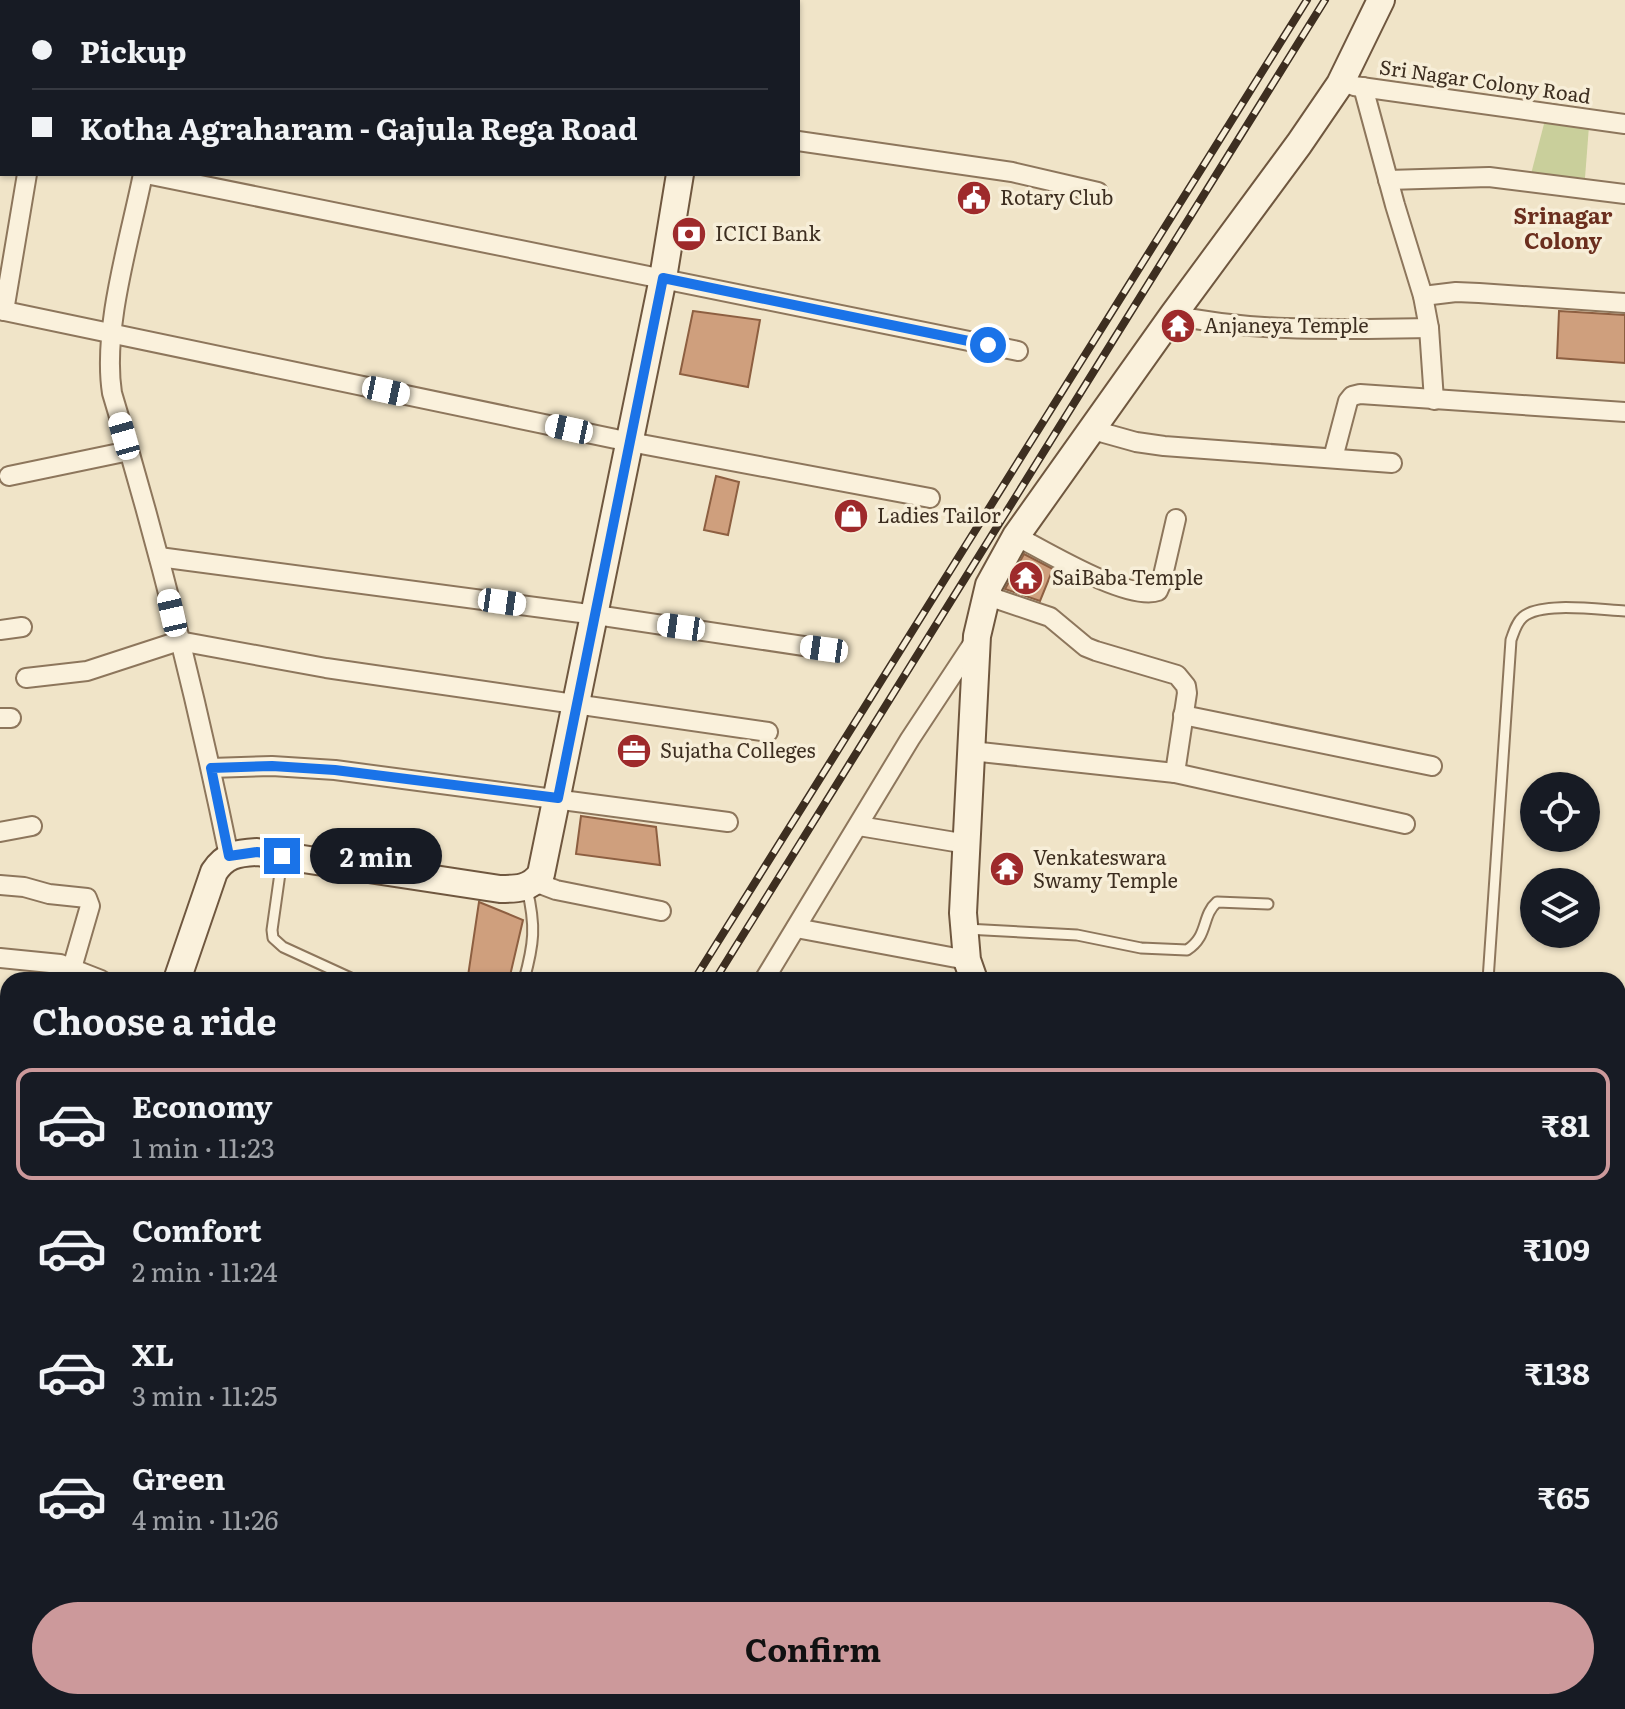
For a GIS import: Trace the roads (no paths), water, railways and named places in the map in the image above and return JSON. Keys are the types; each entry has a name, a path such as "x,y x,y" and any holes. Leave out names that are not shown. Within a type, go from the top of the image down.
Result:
{"main road":[{"path":"971,970 963,929 977,636 985,595 1016,536 1173,315 1299,144 1351,86 1381,0"},
{"path":"180,972 214,872 229,856 257,852 500,889 531,884 541,874 663,278 680,176"}],"street":[{"name":"Sri Nagar Colony Road","path":"1351,86 1624,124"},
{"path":"1351,86 1388,180 1423,296 1429,328 1434,400"},
{"path":"1624,124 1625,103"},
{"path":"800,141 1012,172 1098,192"},
{"path":"27,176 2,311 630,442 930,498"},
{"path":"144,176 111,334 109,371 112,393 159,557 211,768 229,856"},
{"path":"154,176 1018,351"},
{"path":"1388,180 1489,177 1625,194"},
{"path":"1423,296 1456,292 1625,303"},
{"path":"1173,315 1259,327 1429,328"},
{"path":"1333,458 1348,401 1360,394 1625,412"},
{"path":"1093,430 1164,446 1392,463"},
{"path":"9,476 129,451"},
{"path":"1016,536 1121,588 1151,593 1158,591 1161,584 1176,519"},
{"path":"159,557 596,615 824,649"},
{"path":"985,595 1050,617 1086,647 1177,675 1186,686 1175,773"},
{"path":"0,630 22,627"},
{"path":"769,972 910,739 977,636"},
{"path":"26,678 87,671 179,641 326,668 768,732"},
{"path":"1183,715 1432,766"},
{"path":"971,751 1175,773 1405,824"},
{"path":"211,768 272,766 335,770 728,822"},
{"path":"0,832 32,826"},
{"path":"859,826 967,844"},
{"path":"531,884 661,911"},
{"path":"0,885 87,898 90,906 72,968"},
{"path":"796,928 971,970"},
{"path":"0,958 72,968 81,972"}],"lane":[{"path":"1489,972 1511,640 1521,619 1543,608 1625,611"},
{"path":"282,856 273,938 283,947 338,972"},
{"path":"526,972 534,941 531,884"},
{"path":"963,929 1077,935 1141,948 1187,950 1202,936 1211,908 1217,902 1268,904"}],"railway":[{"path":"699,972 1307,0"},
{"path":"720,972 1325,0"}],"place":[{"name":"Rotary Club","path":"974,198"},
{"name":"ICICI Bank","path":"689,234"},
{"name":"Anjaneya Temple","path":"1178,326"},
{"name":"Ladies Tailor","path":"851,516"},
{"name":"SaiBaba Temple","path":"1026,578"},
{"name":"Sujatha Colleges","path":"634,751"},
{"name":"Venkateswara Swamy Temple","path":"1007,869"}],"district":[{"name":"Srinagar Colony","path":"1563,228"}]}
